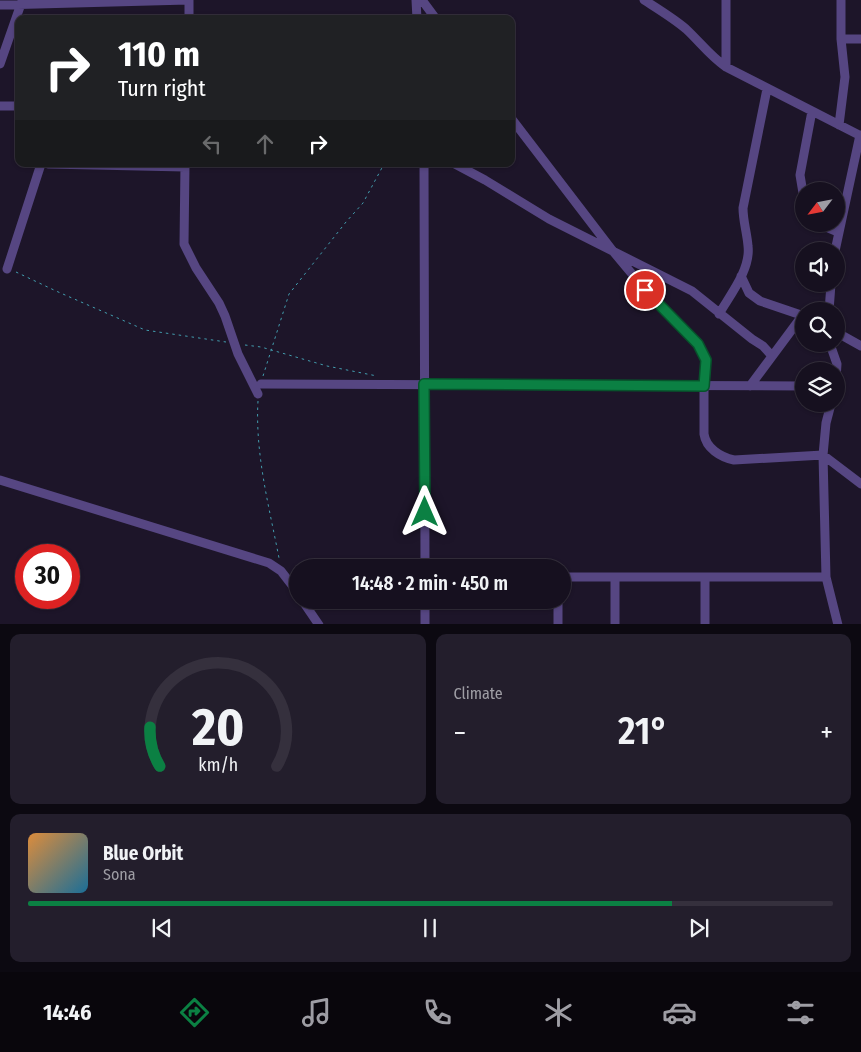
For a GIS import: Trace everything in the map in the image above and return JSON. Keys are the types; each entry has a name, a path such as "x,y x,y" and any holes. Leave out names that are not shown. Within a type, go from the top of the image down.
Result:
{"street":[{"path":"0,6 21,3 188,0 189,15"},
{"path":"416,0 417,15"},
{"path":"422,0 433,15"},
{"path":"644,0 676,22 726,67 860,136 845,201"},
{"path":"726,0 726,67"},
{"path":"838,125 845,76 841,39 841,0"},
{"path":"17,15 21,3"},
{"path":"0,64 15,20"},
{"path":"841,39 861,39"},
{"path":"719,314 748,264 749,256 743,208 767,89"},
{"path":"0,106 15,106"},
{"path":"801,182 800,175 812,111"},
{"path":"515,123 612,250 653,299 698,344 706,360 704,440 710,448 727,459 734,460 823,455 861,484"},
{"path":"7,268 40,167"},
{"path":"185,167 184,244 196,268 219,302 234,343 258,394"},
{"path":"424,167 425,559"},
{"path":"461,167 549,219 692,292 763,346 772,356"},
{"path":"836,242 838,232"},
{"path":"741,276 749,293 760,301 795,313"},
{"path":"750,386 795,326"},
{"path":"845,337 861,346"},
{"path":"261,384 795,386"},
{"path":"829,412 823,455 826,577 838,624"},
{"path":"0,480 269,563 281,571 289,581"},
{"path":"571,577 826,577"},
{"path":"615,577 615,624"},
{"path":"705,577 705,624"},
{"path":"308,609 319,624"},
{"path":"425,609 425,624"},
{"path":"558,609 558,624"}],"path":[{"path":"261,384 289,294 363,203 382,167"},
{"path":"7,268 144,330 262,347 327,366 376,375"},
{"path":"258,394 259,448 281,571"}],"route":[{"path":"425,512 424,384 704,386 706,360 698,344 645,290"}]}
